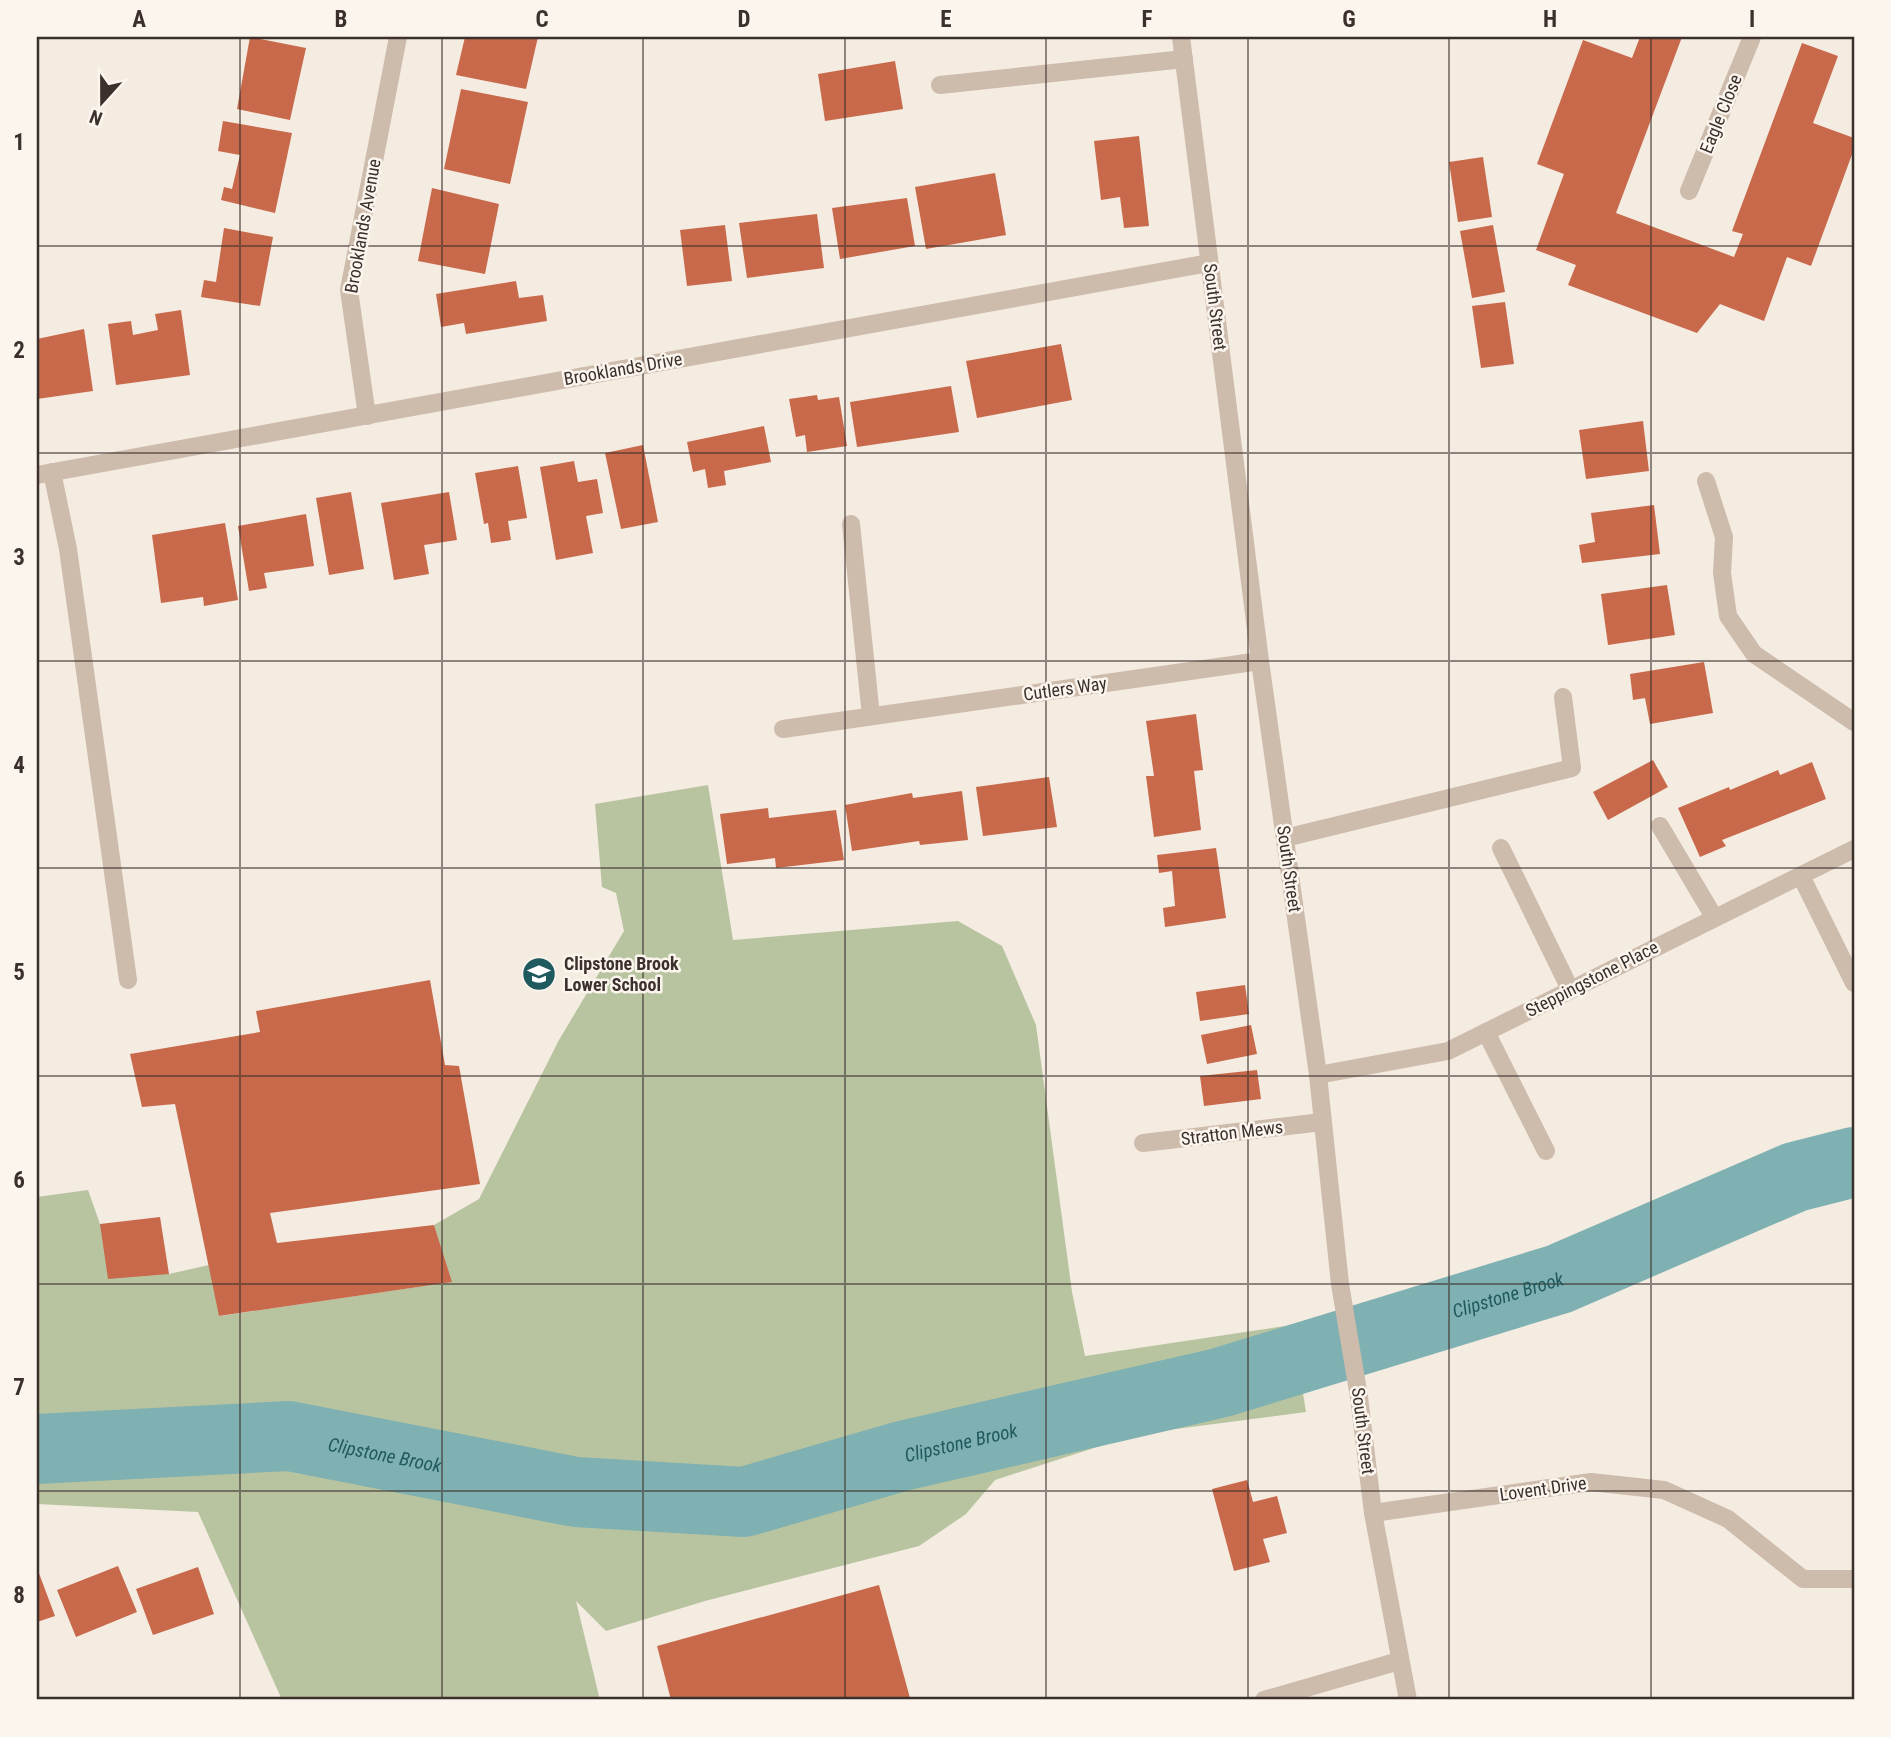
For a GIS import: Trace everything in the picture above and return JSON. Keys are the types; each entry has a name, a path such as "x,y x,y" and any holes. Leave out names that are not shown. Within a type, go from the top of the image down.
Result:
{"street":[{"name":"Brooklands Avenue","path":"367,416 349,290 398,37"},
{"name":"South Street","path":"1181,37 1260,661 1318,1075 1340,1284 1359,1396 1373,1513 1408,1700"},
{"name":"Eagle Close","path":"1689,191 1752,37"},
{"path":"940,85 1184,59"},
{"name":"Brooklands Drive","path":"44,474 1209,263"},
{"path":"44,474 68,549 128,980"},
{"path":"1706,481 1724,537 1722,573 1728,616 1754,654 1854,722"},
{"path":"851,524 871,716"},
{"name":"Cutlers Way","path":"783,729 1260,661"},
{"path":"1285,838 1572,768 1563,697"},
{"path":"1660,826 1714,917"},
{"path":"1501,848 1570,989"},
{"name":"Steppingstone Place","path":"1318,1075 1448,1051 1854,849"},
{"path":"1801,876 1854,983"},
{"path":"1486,1032 1546,1151"},
{"name":"Stratton Mews","path":"1143,1143 1322,1122"},
{"name":"Lovent Drive","path":"1373,1513 1591,1482 1664,1490 1728,1519 1803,1578 1854,1579"},
{"path":"1264,1700 1399,1661"}],"green space":[{"path":"708,785 733,940 958,921 1002,946 1036,1025 1072,1292 1085,1356 1292,1325 1306,1412 1137,1434 995,1480 966,1514 919,1546 705,1601 606,1631 576,1601 600,1700 282,1700 198,1512 37,1504 37,1197 88,1190 100,1224 169,1274 209,1265 220,1316 451,1282 434,1225 479,1199 559,1040 624,931 616,893 602,887 595,804"}],"building":[{"path":"250,37 306,48 290,120 237,109"},
{"path":"465,37 538,37 526,89 456,75"},
{"path":"1640,37 1682,37 1616,213 1734,257 1743,234 1732,231 1802,43 1838,56 1813,123 1854,138 1854,149 1811,266 1787,257 1764,321 1720,304 1697,333 1568,285 1576,265 1536,250 1564,174 1537,164 1583,40 1632,58"},
{"path":"895,61 903,109 825,121 818,74"},
{"path":"461,89 528,102 510,184 444,169"},
{"path":"223,121 292,133 275,213 221,200 224,187 232,189 240,155 218,151"},
{"path":"1139,136 1149,226 1124,228 1120,197 1101,200 1094,141"},
{"path":"1483,157 1492,217 1458,222 1449,162"},
{"path":"995,173 1006,235 926,249 915,187"},
{"path":"432,188 499,204 485,274 418,261"},
{"path":"907,198 915,246 840,259 832,208"},
{"path":"817,214 824,268 747,278 739,223"},
{"path":"725,225 732,281 687,286 680,230"},
{"path":"1493,225 1505,292 1472,298 1460,231"},
{"path":"224,228 273,237 260,306 201,297 204,280 216,282"},
{"path":"516,281 519,298 543,295 547,321 466,334 464,323 441,327 436,294"},
{"path":"1505,302 1514,364 1481,368 1472,306"},
{"path":"181,310 190,375 116,385 108,324 131,321 133,335 158,330 155,314"},
{"path":"84,329 93,391 37,399 37,339"},
{"path":"1061,344 1072,400 977,418 966,361"},
{"path":"951,386 959,432 857,447 850,402"},
{"path":"817,395 818,400 839,397 847,446 807,452 805,435 796,437 789,399"},
{"path":"1643,421 1649,471 1586,479 1579,430"},
{"path":"764,426 771,462 724,471 726,485 708,488 705,469 693,472 687,442"},
{"path":"643,445 658,522 621,529 605,453"},
{"path":"574,461 578,482 597,479 603,513 586,516 593,553 556,560 540,467"},
{"path":"518,466 527,518 508,521 511,540 491,543 488,523 484,524 475,473"},
{"path":"351,492 364,569 329,575 316,498"},
{"path":"449,492 457,540 424,545 429,574 394,580 381,503"},
{"path":"1654,505 1660,554 1582,563 1579,545 1595,542 1591,513"},
{"path":"306,514 314,566 264,573 267,588 249,591 238,526"},
{"path":"225,523 238,600 204,606 203,597 161,603 152,535"},
{"path":"1667,585 1675,635 1608,645 1601,594"},
{"path":"1704,662 1713,713 1650,724 1645,698 1633,700 1630,674"},
{"path":"1196,714 1203,770 1194,771 1201,830 1154,837 1146,776 1154,776 1146,721"},
{"path":"1653,760 1668,787 1608,820 1593,792"},
{"path":"1812,762 1826,799 1722,840 1726,846 1700,857 1678,808 1778,770 1780,775"},
{"path":"1049,777 1057,827 983,836 976,787"},
{"path":"962,791 968,840 920,845 919,841 852,851 845,805 912,793 913,798"},
{"path":"768,808 769,818 836,810 844,860 776,868 775,858 727,864 720,814"},
{"path":"1216,848 1226,918 1165,927 1163,908 1175,906 1172,871 1159,873 1157,855"},
{"path":"430,980 445,1065 459,1066 480,1184 270,1213 277,1243 434,1225 452,1282 219,1316 175,1104 142,1107 130,1054 260,1032 256,1011"},
{"path":"1245,985 1249,1014 1200,1021 1196,992"},
{"path":"1251,1025 1257,1054 1207,1064 1201,1035"},
{"path":"1257,1070 1261,1099 1204,1106 1200,1076"},
{"path":"160,1217 169,1274 108,1279 100,1224"},
{"path":"1247,1480 1253,1502 1277,1496 1287,1533 1263,1539 1270,1562 1234,1571 1212,1489"},
{"path":"118,1566 137,1612 76,1637 57,1590"},
{"path":"198,1567 214,1614 153,1635 136,1589"},
{"path":"37,1568 55,1616 37,1622"},
{"path":"879,1585 910,1698 671,1700 657,1646"}],"waterway":[{"name":"Clipstone Brook","path":"37,1449 289,1436 576,1492 744,1502 902,1456 1219,1383 1559,1279 1795,1177 1854,1162"}],"place":[{"name":"Clipstone Brook Lower School","path":"539,974"}]}
